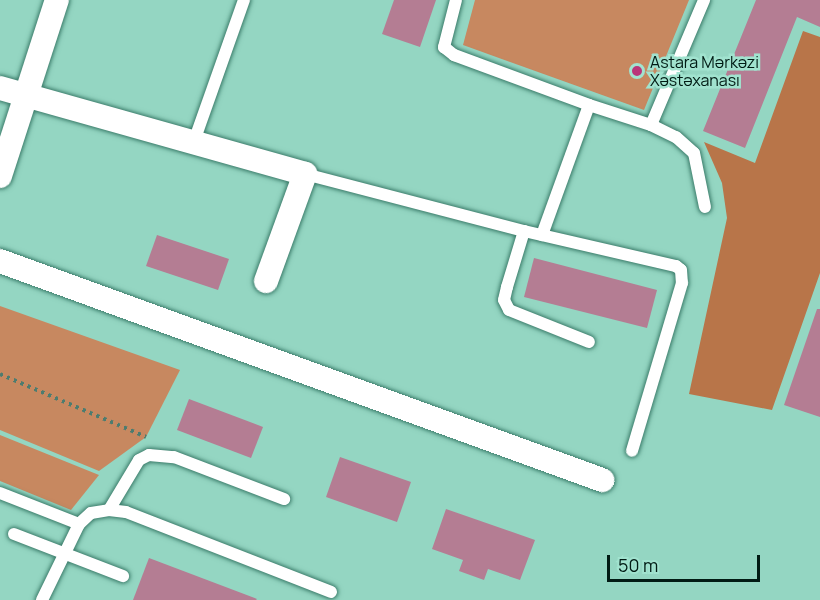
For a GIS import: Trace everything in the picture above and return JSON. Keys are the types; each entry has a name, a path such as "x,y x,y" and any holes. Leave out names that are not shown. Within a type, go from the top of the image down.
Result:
{"street":[{"path":"0,176 57,0"},
{"path":"0,87 193,144 305,174 266,281"},
{"path":"0,261 602,480"}],"lane":[{"path":"193,144 244,0"},
{"path":"456,0 444,47 454,55 589,105 651,125 676,138 694,153 705,207"},
{"path":"651,125 704,0"},
{"path":"542,235 589,105"},
{"path":"305,174 524,231 676,266 681,270 682,283 632,450"},
{"path":"524,231 504,300 509,310 590,342"},
{"path":"109,510 139,460 149,455 174,457 284,499"},
{"path":"0,493 79,524"},
{"path":"42,600 79,524 91,513 109,510 126,512 331,592"},
{"path":"14,534 123,576"}],"path":[{"path":"0,374 146,437"}],"shaded area":[{"path":"475,0 689,0 644,110 463,45"},
{"path":"803,31 820,37 820,273 772,410 689,394 727,218 722,183 704,142 755,163"},
{"path":"0,306 180,370 146,437 99,471 0,430"},
{"path":"0,435 99,475 71,510 0,481"}],"building":[{"path":"394,0 436,0 420,47 382,34"},
{"path":"756,0 820,0 820,27 797,17 745,148 703,131"},
{"path":"157,235 229,259 218,290 146,266"},
{"path":"534,258 657,290 647,328 524,297"},
{"path":"817,309 820,309 820,417 784,405"},
{"path":"189,399 263,427 251,458 177,430"},
{"path":"340,457 411,482 397,522 326,497"},
{"path":"446,509 535,540 520,580 488,569 484,580 459,571 463,560 432,549"},
{"path":"149,558 257,599 133,600"}],"place":[{"name":"Astara Mərkəzi Xəstəxanası","path":"637,71"}]}
